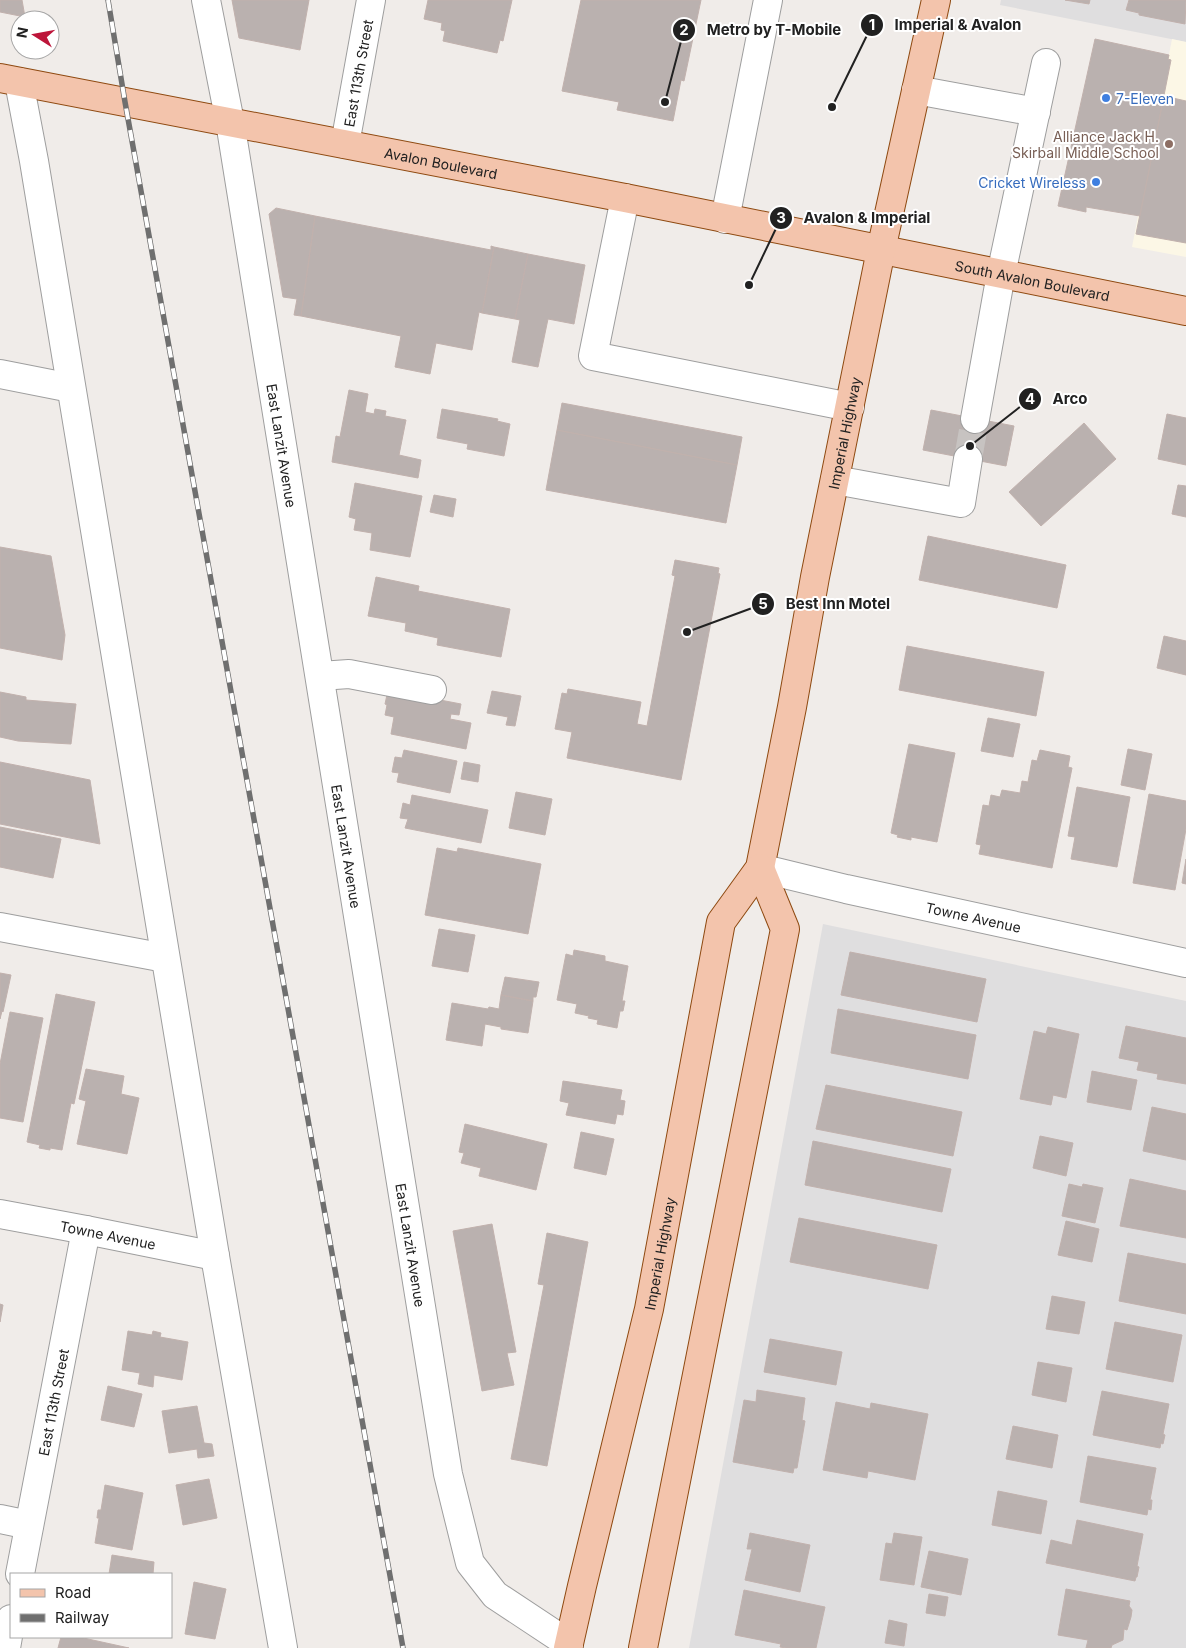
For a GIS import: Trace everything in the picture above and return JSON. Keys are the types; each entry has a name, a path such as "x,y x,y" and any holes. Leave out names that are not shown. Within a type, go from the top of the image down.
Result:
{"main road":[{"name":"Imperial Highway","path":"570,1647 584,1577 649,1309 722,922 760,868 881,250 936,0"},
{"name":"Avalon Boulevard","path":"9,80 625,198 881,250"},
{"name":"South Avalon Boulevard","path":"881,250 1186,311"},
{"path":"643,1648 784,929 760,868"}],"street":[{"name":"East Lanzit Avenue","path":"206,0 230,122 448,1474 470,1563 495,1594 570,1647"},
{"name":"East 113th Street","path":"345,144 371,0"},
{"path":"725,219 768,0"},
{"path":"975,419 1001,274 1046,63"},
{"path":"9,80 34,161 165,958 283,1648"},
{"path":"916,90 1036,112"},
{"path":"625,198 594,356 850,407"},
{"path":"0,374 71,388"},
{"path":"835,480 961,503 968,459"},
{"path":"320,676 349,674 432,690"},
{"name":"Towne Avenue","path":"760,868 846,889 1186,964"},
{"path":"0,927 165,958"},
{"name":"Towne Avenue","path":"0,1214 215,1256"},
{"name":"East 113th Street","path":"20,1573 86,1230"},
{"path":"0,1519 29,1525"},
{"path":"6,1648 10,1625"}],"shaded area":[{"path":"1001,0 1186,0 1186,42 1000,5"},
{"name":"Alliance Jack H. Skirball Middle School","path":"1172,39 1186,42 1186,257 1132,247"},
{"path":"823,924 1186,1001 1186,1648 689,1648"}],"building":[{"path":"0,0 22,0 24,10 10,10 10,14 0,12"},
{"path":"232,0 309,0 300,50 239,38"},
{"path":"428,0 512,0 503,41 500,40 497,53 443,41 445,31 441,30 442,23 424,19"},
{"path":"581,0 701,0 684,81 681,80 673,121 617,110 619,102 562,91"},
{"path":"1065,0 1090,0 1089,4"},
{"path":"1129,0 1186,0 1185,24 1139,15 1139,13 1126,10"},
{"path":"1095,39 1169,55 1168,59 1171,60 1140,216 1086,207 1086,212 1058,206"},
{"name":"Alliance Jack H. Skirball Middle School","path":"1164,96 1186,101 1186,243 1136,234"},
{"path":"276,208 315,216 301,316 294,315 297,299 283,297 269,214"},
{"path":"315,216 491,250 491,246 494,247 482,313 479,312 472,350 436,343 430,374 395,367 401,336 301,316"},
{"path":"494,247 528,254 515,319 482,313"},
{"path":"528,254 585,265 574,324 548,319 538,367 512,362 520,320 515,319"},
{"path":"349,390 368,394 365,412 374,414 375,409 386,411 385,416 406,420 399,455 421,460 418,478 332,462 336,436 340,437"},
{"path":"562,403 742,437 737,465 557,430"},
{"path":"442,409 498,419 497,421 510,424 504,456 467,449 468,444 437,438"},
{"path":"931,410 1014,426 1006,466 923,450"},
{"path":"1167,414 1186,418 1186,465 1158,459"},
{"path":"1084,423 1116,459 1041,526 1009,492"},
{"path":"557,430 737,465 726,523 546,490"},
{"path":"355,483 422,496 410,557 370,550 372,533 354,530 356,519 349,517"},
{"path":"1178,485 1186,486 1186,517 1172,514"},
{"path":"434,495 456,499 453,517 430,512"},
{"path":"928,536 1066,565 1057,608 919,580"},
{"path":"0,547 51,556 65,635 62,660 0,648"},
{"path":"675,560 719,568 718,573 720,574 681,780 567,758 572,732 555,729 562,693 567,694 568,689 641,702 637,724 647,726 675,576 672,575"},
{"path":"376,577 419,586 418,591 510,609 501,657 437,645 438,638 405,631 406,623 368,616"},
{"path":"1164,636 1186,641 1186,675 1157,668"},
{"path":"907,646 1044,672 1036,716 899,690"},
{"path":"388,690 461,704 459,715 451,714 450,719 471,723 466,749 391,734 394,717 385,715"},
{"path":"492,691 521,696 515,726 506,725 508,717 487,713"},
{"path":"0,692 26,697 26,700 76,704 71,744 18,741 0,737"},
{"path":"988,718 1020,724 1013,757 981,751"},
{"path":"909,744 955,753 937,842 911,837 911,840 897,837 898,835 891,833"},
{"path":"1128,749 1152,754 1145,790 1121,785"},
{"path":"404,750 457,761 450,793 397,782 399,773 392,772 395,757 402,758"},
{"path":"1040,750 1070,756 1068,767 1072,768 1052,868 979,854 981,845 976,844 983,805 989,806 991,795 1000,797 1002,790 1020,793 1022,781 1028,782 1032,760 1037,761"},
{"path":"0,762 90,780 100,844 0,824"},
{"path":"464,762 480,765 478,782 461,779"},
{"path":"1077,787 1130,797 1117,867 1071,859 1075,837 1068,836"},
{"path":"516,792 552,799 545,835 509,828"},
{"path":"1149,794 1186,801 1186,829 1175,890 1133,883"},
{"path":"412,795 488,810 481,843 405,828 408,819 400,818 403,803 410,805"},
{"path":"0,827 61,839 53,878 0,867"},
{"path":"437,848 457,852 458,848 541,864 528,934 425,915"},
{"path":"1186,859 1186,884 1182,883"},
{"path":"439,929 475,935 468,972 432,966"},
{"path":"574,950 605,956 605,961 628,966 622,1001 625,1001 623,1011 620,1011 617,1028 597,1024 598,1020 575,1013 577,1004 557,1000 566,954 573,956"},
{"path":"850,952 986,979 977,1022 841,995"},
{"path":"0,973 11,975 0,1019"},
{"path":"505,977 539,982 536,997 533,997 533,1001 501,995"},
{"path":"56,994 95,1002 74,1104 71,1103 62,1150 50,1148 50,1150 39,1148 40,1145 27,1142"},
{"path":"501,995 533,1001 528,1033 501,1029 501,1027 485,1024 482,1046 446,1040 452,1003 499,1009"},
{"path":"838,1009 976,1035 968,1079 831,1053"},
{"path":"10,1012 43,1018 23,1122 0,1118 0,1064"},
{"path":"1126,1026 1186,1038 1186,1084 1157,1079 1158,1074 1137,1070 1139,1062 1119,1058"},
{"path":"1048,1027 1079,1034 1066,1098 1053,1095 1051,1105 1020,1099 1034,1031 1046,1034"},
{"path":"86,1069 124,1076 121,1094 139,1098 127,1154 77,1144 86,1101 79,1099"},
{"path":"1092,1071 1137,1080 1131,1110 1087,1102"},
{"path":"563,1081 622,1090 620,1100 625,1101 623,1115 617,1114 615,1124 566,1115 569,1103 560,1101"},
{"path":"826,1085 962,1112 953,1156 816,1129"},
{"path":"1152,1107 1186,1114 1186,1160 1143,1151"},
{"path":"465,1124 547,1144 536,1190 479,1176 481,1168 461,1163 464,1153 459,1152"},
{"path":"581,1132 614,1139 606,1175 574,1168"},
{"path":"1040,1136 1073,1143 1066,1176 1033,1168"},
{"path":"813,1141 951,1169 942,1212 805,1185"},
{"path":"1130,1179 1186,1191 1186,1238 1120,1226"},
{"path":"1069,1184 1082,1187 1083,1184 1103,1188 1095,1223 1062,1216"},
{"path":"799,1218 937,1245 928,1289 790,1262"},
{"path":"1066,1221 1099,1229 1092,1262 1058,1255"},
{"path":"492,1224 516,1352 507,1353 514,1385 482,1391 453,1231"},
{"path":"547,1233 588,1242 547,1466 511,1459 544,1285 538,1284"},
{"path":"1128,1253 1186,1264 1186,1314 1119,1301"},
{"path":"1052,1296 1085,1302 1079,1334 1046,1329"},
{"path":"0,1304 3,1305 0,1322"},
{"path":"1115,1322 1182,1335 1173,1382 1106,1369"},
{"path":"128,1331 152,1335 153,1331 161,1333 160,1337 188,1342 182,1380 154,1375 153,1387 138,1384 140,1373 122,1370"},
{"path":"770,1339 842,1352 836,1385 764,1372"},
{"path":"1038,1362 1072,1368 1066,1402 1032,1395"},
{"path":"108,1386 142,1394 134,1427 101,1420"},
{"path":"757,1390 805,1398 802,1420 805,1421 797,1468 794,1468 793,1473 733,1462 744,1400 756,1402"},
{"path":"1102,1391 1169,1404 1163,1434 1165,1435 1160,1448 1093,1435"},
{"path":"836,1402 870,1409 871,1403 928,1414 915,1480 868,1471 867,1478 823,1470"},
{"path":"197,1406 204,1443 212,1444 214,1456 198,1458 197,1449 169,1453 162,1411"},
{"path":"1013,1426 1058,1435 1052,1468 1006,1459"},
{"path":"1088,1456 1156,1468 1150,1500 1152,1500 1151,1510 1148,1509 1147,1515 1080,1502"},
{"path":"209,1479 217,1518 183,1525 176,1485"},
{"path":"105,1485 143,1493 132,1550 95,1543 99,1518 97,1518 98,1510 101,1510"},
{"path":"998,1491 1047,1501 1041,1534 992,1525"},
{"path":"1077,1520 1143,1534 1137,1566 1139,1567 1135,1581 1046,1563 1051,1540 1072,1545"},
{"path":"750,1533 810,1545 800,1592 745,1580 752,1549 747,1549"},
{"path":"894,1533 922,1537 914,1585 880,1580 886,1543 892,1544"},
{"path":"929,1551 968,1559 961,1595 921,1587"},
{"path":"112,1555 154,1562 153,1573 109,1573"},
{"path":"194,1582 226,1589 215,1639 185,1634"},
{"path":"1066,1589 1130,1601 1131,1617 1127,1630 1124,1629 1123,1640 1112,1645 1111,1648 1086,1648 1088,1640 1058,1635"},
{"path":"744,1590 825,1607 816,1648 786,1648 780,1647 781,1644 735,1635"},
{"path":"929,1594 948,1597 945,1616 926,1613"},
{"path":"889,1620 907,1624 904,1646 885,1643"},
{"path":"61,1638 84,1638 129,1648 58,1648"}],"tunnel":[{"path":"968,459 975,419"}],"railway":[{"path":"108,0 403,1648"}],"place":[{"name":"7-Eleven","path":"1106,98"},
{"name":"Metro by T-Mobile","path":"665,102"},
{"name":"Imperial & Avalon","path":"832,107"},
{"name":"Alliance Jack H. Skirball Middle School","path":"1169,144"},
{"name":"Cricket Wireless","path":"1096,182"},
{"name":"Avalon & Imperial","path":"749,285"},
{"name":"Arco","path":"970,446"},
{"name":"Best Inn Motel","path":"687,632"}]}
